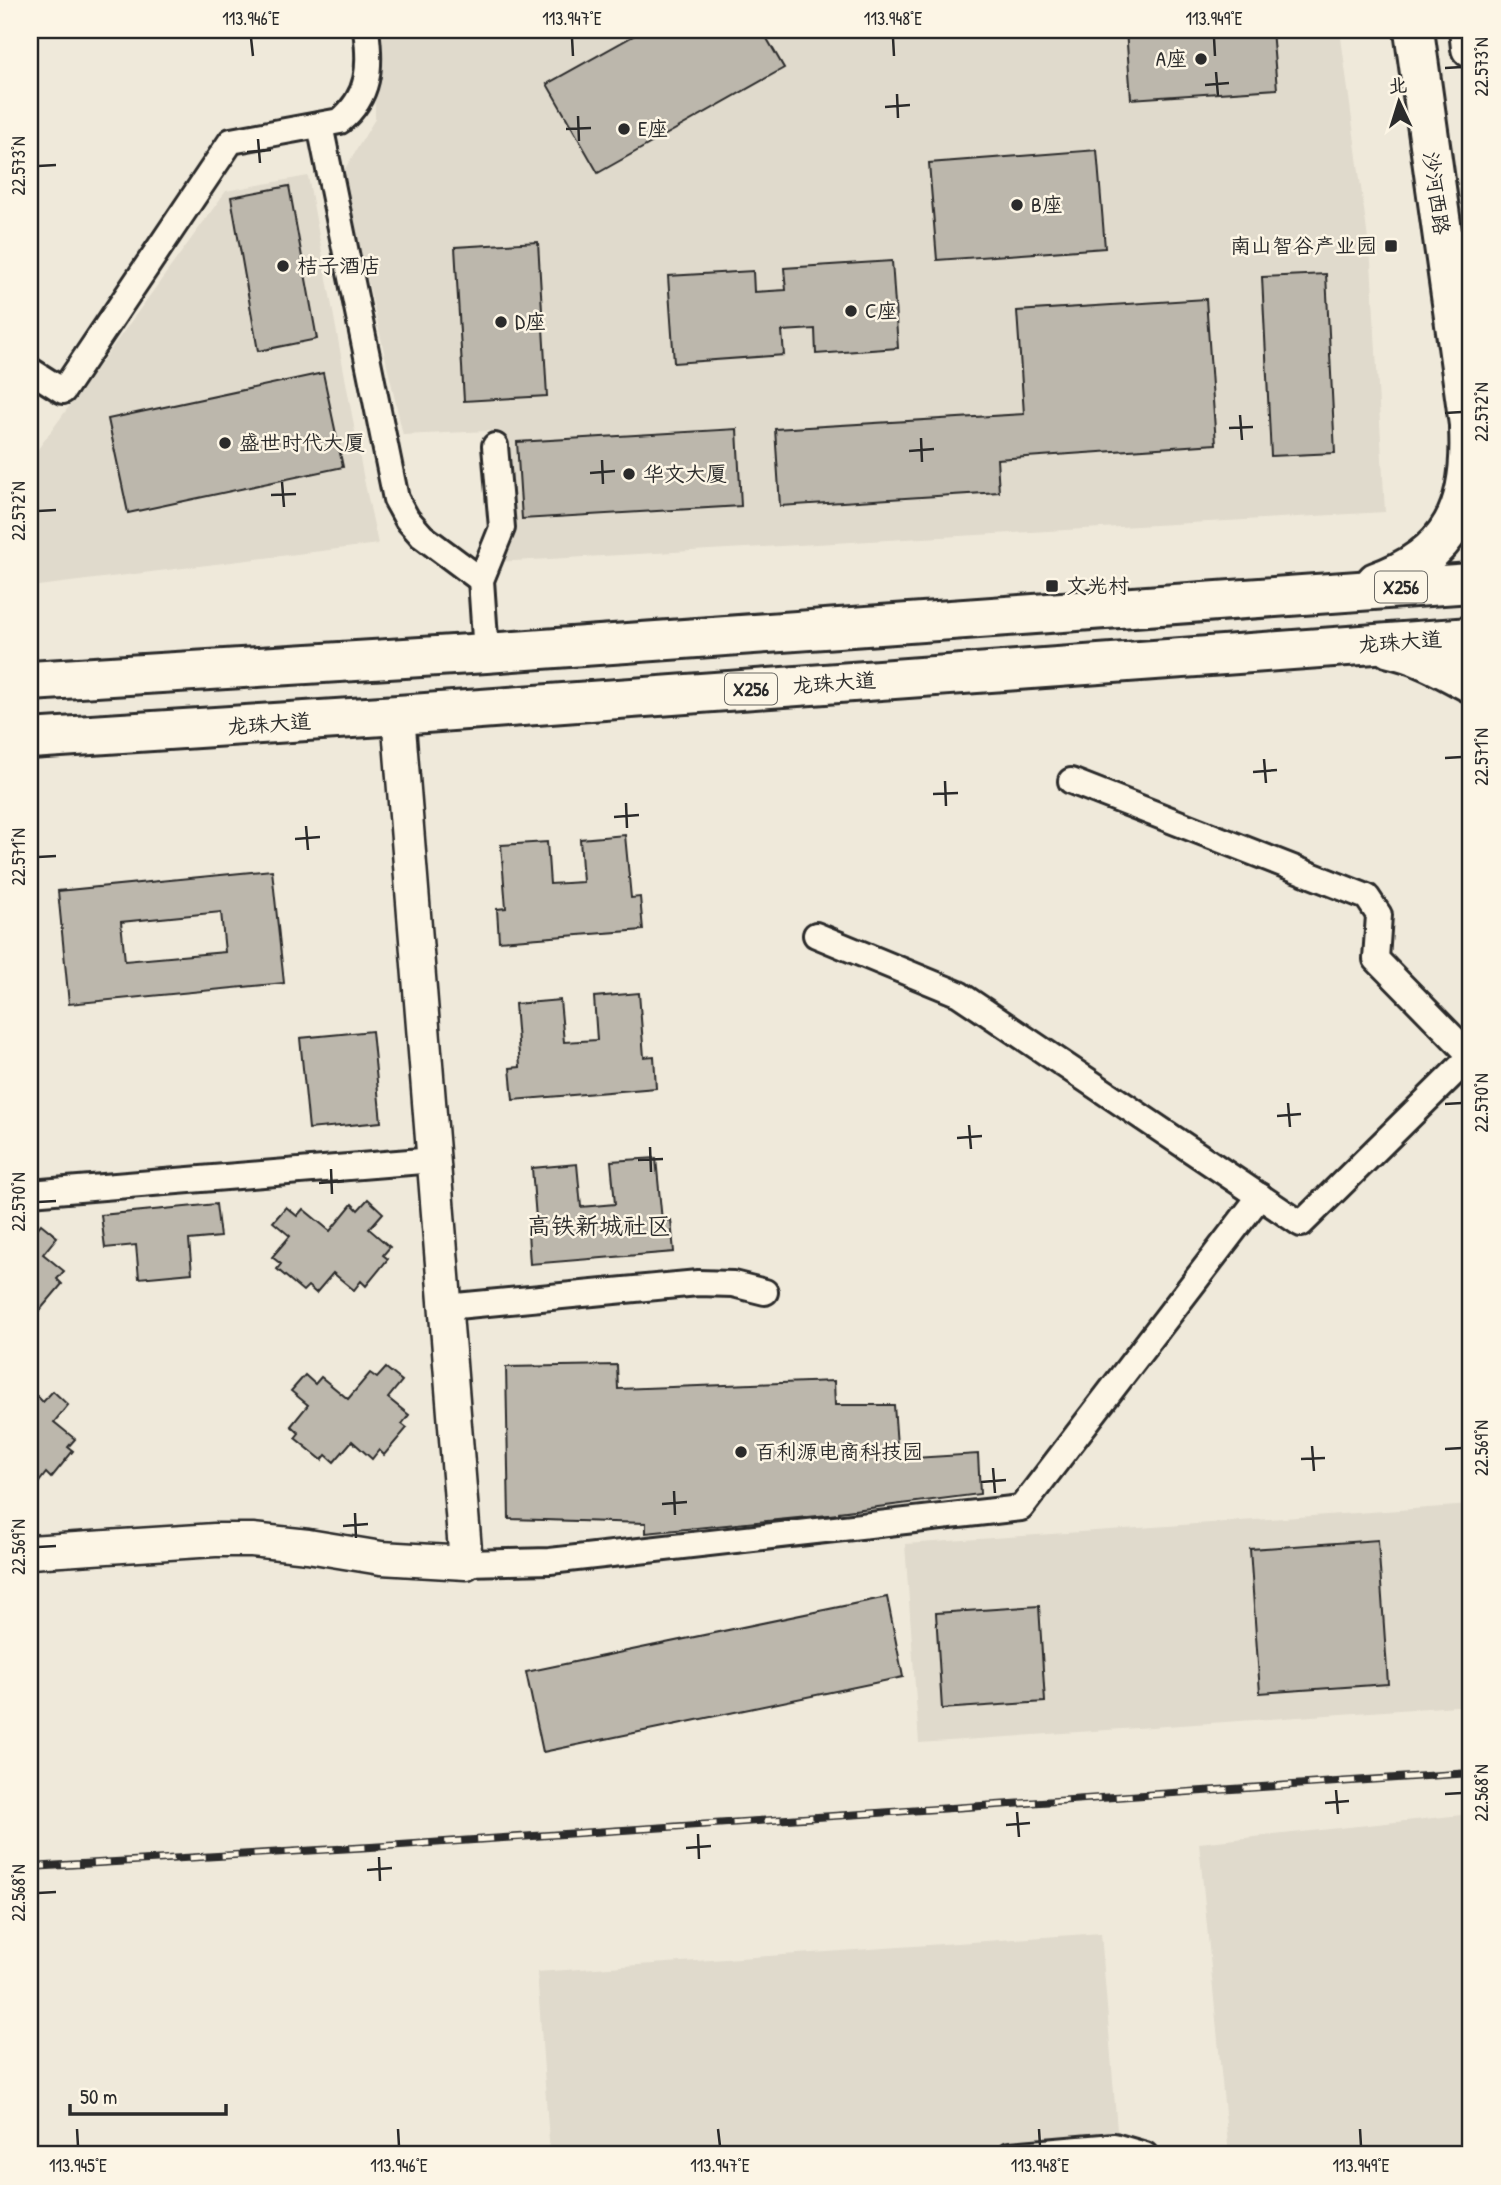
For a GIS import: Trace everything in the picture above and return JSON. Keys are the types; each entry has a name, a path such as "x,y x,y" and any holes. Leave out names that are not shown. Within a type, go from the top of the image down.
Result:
{"main road":[{"name":"沙河西路","path":"1414,30 1470,433"},
{"path":"1469,30 1471,48"},
{"name":"X256","path":"1332,591 1376,582 1398,573 1420,561 1438,545 1457,516 1466,490 1470,433"},
{"name":"X256","path":"30,681 486,653 1471,583"},
{"name":"龙珠大道","path":"30,739 398,715 1471,636"},
{"path":"1367,644 1404,651 1439,665 1471,683"}],"street":[{"path":"30,370 63,391 231,141 340,121 352,111 361,97 369,66 366,30"},
{"path":"320,125 396,499 407,519 422,536 481,580"},
{"path":"486,653 481,580 502,528 495,446"},
{"path":"398,715 466,1563"},
{"path":"816,935 959,994 1301,1224 1471,1056 1376,959 1379,915 1367,897 1071,781"},
{"path":"30,1193 434,1160"},
{"path":"30,1552 251,1540 381,1558 466,1563 550,1561 1021,1508 1260,1196"},
{"path":"446,1307 698,1283 733,1284 765,1292"},
{"path":"1010,2155 1114,2146 1145,2155"}],"shaded area":[{"name":"南山智谷产业园","path":"374,30 1340,30 1371,262 1385,512 496,562 489,431 403,435 343,172 375,119"},
{"path":"308,176 378,544 30,587 30,460 226,191"},
{"path":"1471,1505 1471,1705 919,1743 905,1544"},
{"path":"1471,1814 1471,2155 1229,2155 1199,1843"},
{"path":"1101,1933 1119,2155 550,2155 537,1972"}],"building":[{"name":"E座","path":"644,30 762,30 784,68 598,173 547,84"},
{"name":"A座","path":"1126,30 1272,30 1277,89 1131,99"},
{"name":"B座","path":"1097,150 1105,248 937,260 929,163"},
{"name":"桔子酒店","path":"289,186 317,339 258,351 231,197"},
{"name":"D座","path":"538,242 547,396 464,401 455,247"},
{"name":"C座","path":"892,261 898,348 816,354 815,329 782,331 784,355 674,363 668,276 753,271 754,292 786,290 784,268"},
{"path":"1326,274 1335,453 1271,456 1262,277"},
{"path":"1206,299 1216,444 997,459 999,492 780,506 775,429 1024,414 1017,311"},
{"name":"盛世时代大厦","path":"323,373 343,467 128,513 108,419"},
{"name":"华文大厦","path":"737,429 741,506 522,519 517,442"},
{"path":"625,835 631,898 640,897 643,930 499,941 497,909 506,908 501,845 547,842 550,884 583,882 580,839"},
{"path":"272,870 284,983 69,1004 58,891","holes":["221,912 225,952 125,961 121,922"]},
{"path":"639,993 644,1057 654,1056 656,1088 513,1100 510,1068 520,1067 515,1004 560,1000 564,1042 597,1040 594,997"},
{"path":"372,1031 381,1122 309,1129 300,1038"},
{"path":"656,1158 662,1221 671,1220 674,1252 530,1264 528,1232 537,1231 532,1168 577,1164 581,1207 615,1204 611,1161"},
{"path":"368,1199 383,1213 369,1229 390,1247 383,1255 388,1259 366,1286 361,1281 354,1290 333,1273 316,1293 308,1286 303,1291 277,1269 281,1264 272,1257 290,1236 273,1222 286,1207 297,1216 303,1209 330,1231 352,1204 358,1210"},
{"path":"216,1204 220,1237 189,1240 192,1273 139,1278 136,1245 105,1248 101,1215"},
{"path":"41,1224 57,1237 43,1254 64,1271 57,1279 62,1284 40,1310 30,1302 30,1238"},
{"path":"617,1365 618,1389 834,1381 835,1405 894,1405 898,1459 978,1454 980,1494 839,1514 646,1533 646,1523 509,1519 506,1367"},
{"path":"386,1368 402,1381 388,1398 409,1415 402,1424 407,1428 384,1455 379,1450 372,1459 352,1441 334,1462 326,1455 322,1460 295,1438 299,1433 291,1426 308,1405 291,1391 305,1375 315,1384 321,1377 348,1399 370,1373 377,1378"},
{"path":"53,1391 68,1405 54,1422 75,1439 68,1447 73,1451 51,1478 46,1473 39,1482 30,1474 30,1404 37,1396 43,1402"},
{"path":"1378,1540 1388,1684 1260,1693 1250,1549"},
{"path":"887,1597 903,1677 543,1752 526,1672"},
{"path":"1039,1606 1045,1702 942,1709 936,1613"}],"railway":[{"path":"30,1867 371,1847 1471,1773"}],"place":[{"name":"A座","path":"1201,59"},
{"name":"E座","path":"624,129"},
{"name":"B座","path":"1017,205"},
{"name":"南山智谷产业园","path":"1391,246"},
{"name":"桔子酒店","path":"283,266"},
{"name":"C座","path":"851,311"},
{"name":"D座","path":"501,322"},
{"name":"盛世时代大厦","path":"225,443"},
{"name":"华文大厦","path":"629,474"},
{"name":"文光村","path":"1052,586"},
{"name":"百利源电商科技园","path":"741,1452"}],"district":[{"name":"高铁新城社区","path":"599,1226"}]}
